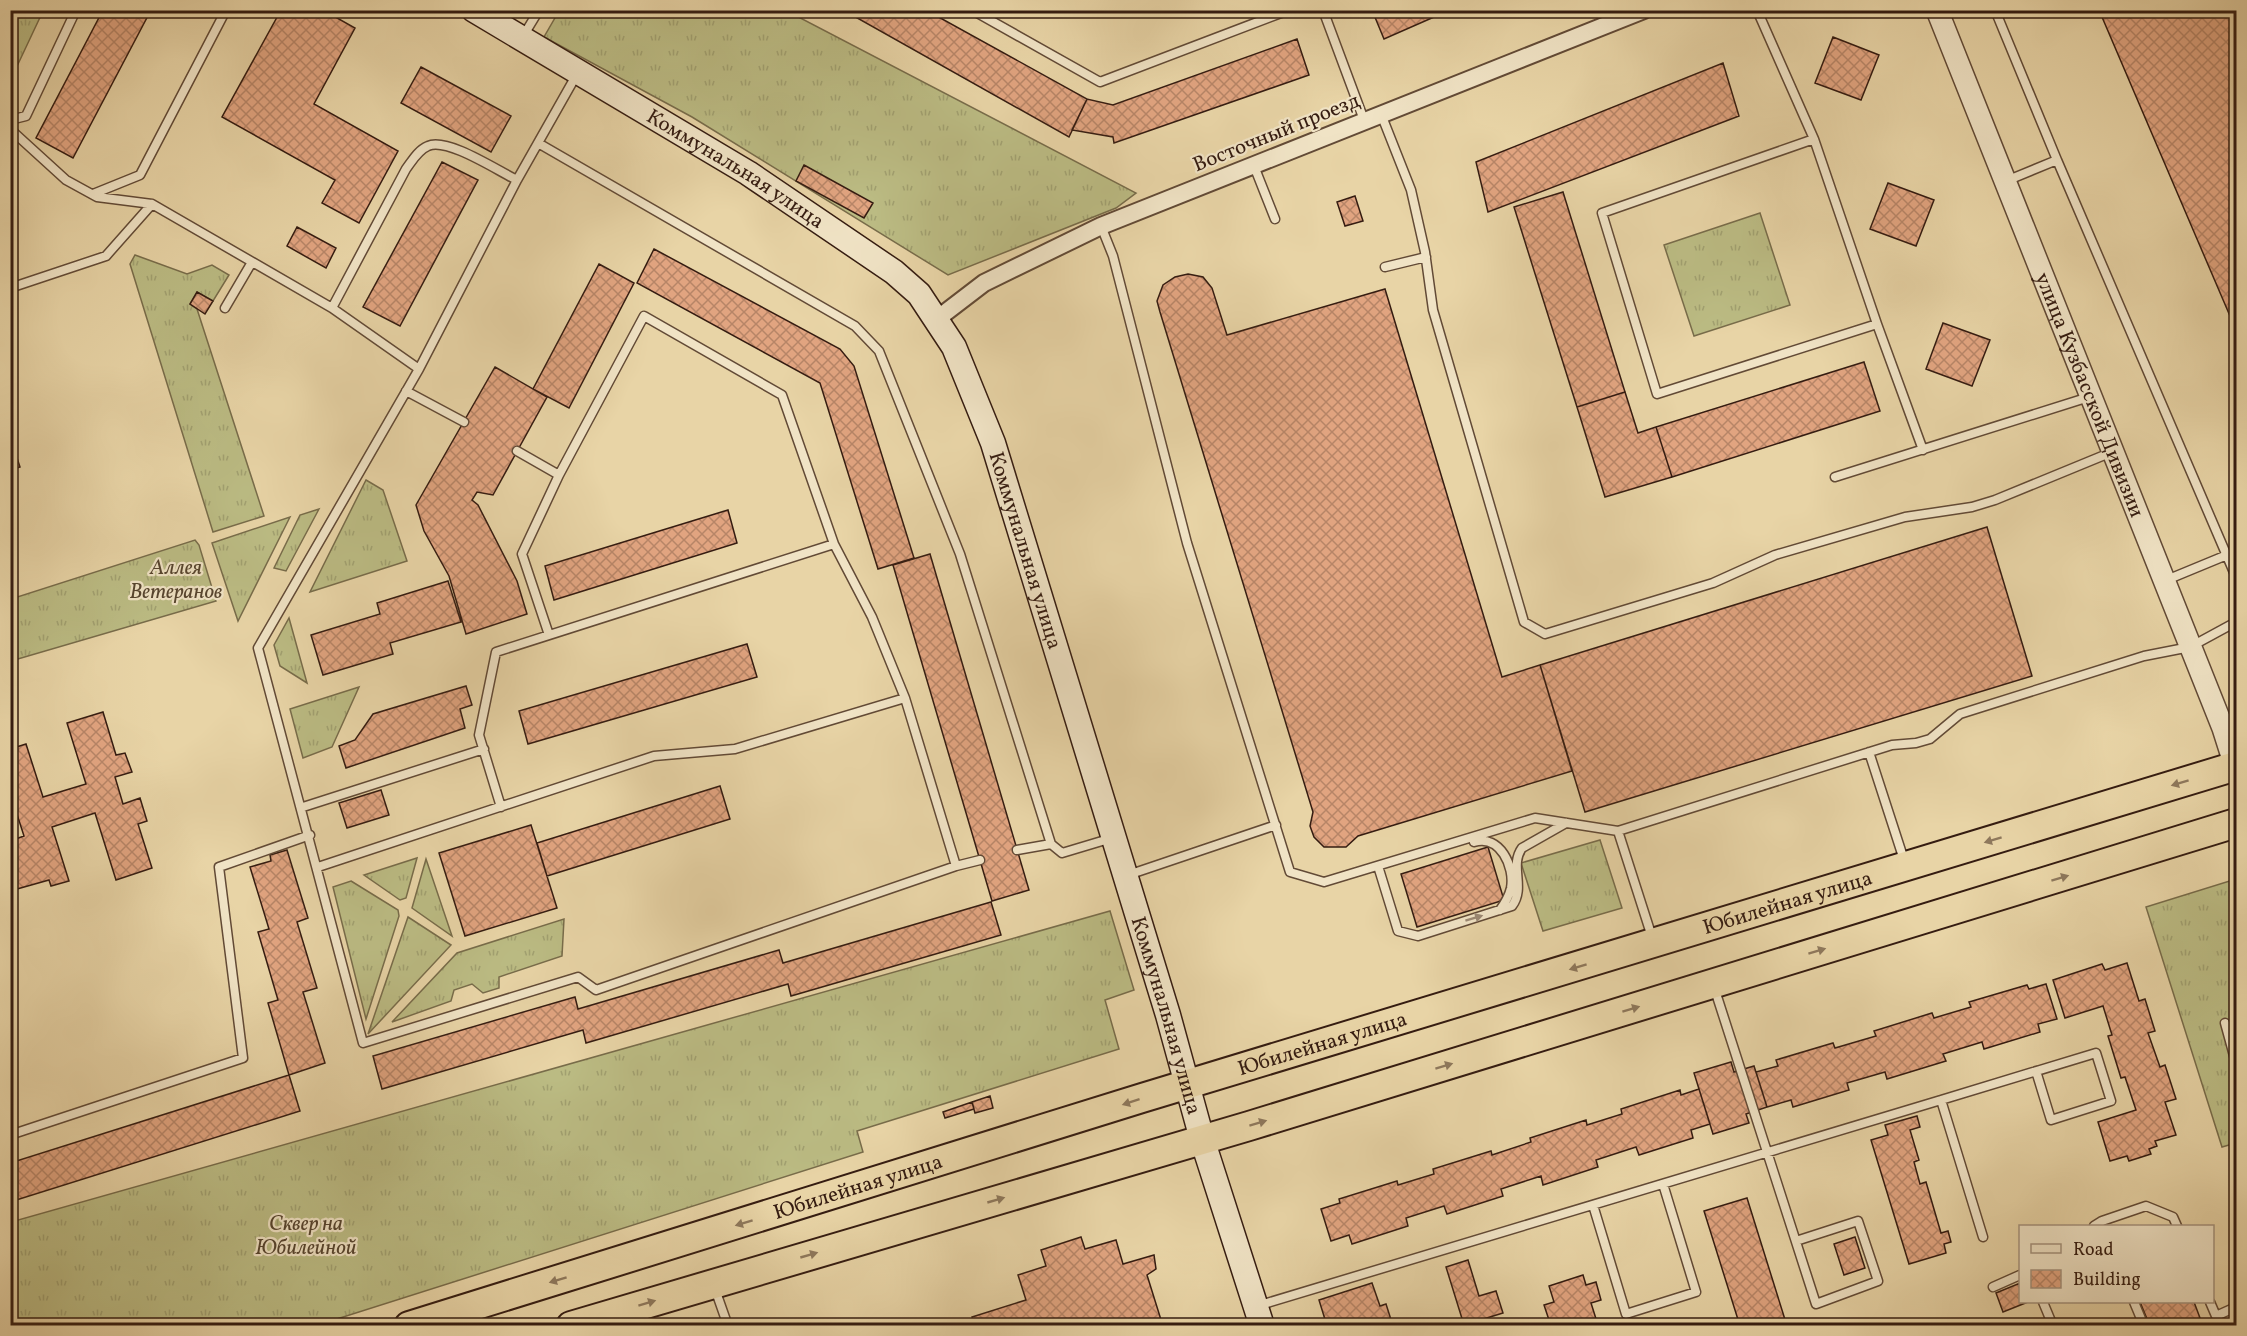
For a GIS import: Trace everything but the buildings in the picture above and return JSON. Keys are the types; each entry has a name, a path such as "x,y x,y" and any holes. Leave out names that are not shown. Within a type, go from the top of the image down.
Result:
{"highway":[{"name":"Юбилейная улица","path":"409,1326 1187,1085 2236,767"},
{"path":"571,1326 1202,1139 2236,823"}],"main road":[{"name":"Коммунальная улица","path":"474,10 748,173 894,272 919,294 938,319 970,380 993,443 1168,1016 1202,1139 1259,1316"}],"street":[{"name":"Восточный проезд","path":"938,319 984,283 1101,226 1644,10"},
{"name":"улица Кузбасской Дивизии","path":"1936,14 2236,767"}],"lane":[{"path":"10,120 26,116 76,10"},
{"path":"93,194 140,175 226,10"},
{"path":"522,38 539,10"},
{"path":"972,10 1100,82 1289,10"},
{"path":"1323,10 1364,120"},
{"path":"1757,10 1814,139 1923,450"},
{"path":"1995,10 2236,578"},
{"path":"579,71 517,180 419,369 258,648 303,807 363,1043 578,977 596,990 956,866 980,860"},
{"path":"1381,114 1411,190 1426,257 1433,310 1524,622 1545,634 1713,583 1774,555 1905,517 1972,507 1995,500 2112,452"},
{"path":"10,129 66,180 93,194 152,204 332,308 419,369"},
{"path":"1814,139 1602,213 1657,394 1877,324"},
{"path":"538,143 855,326 879,351 960,554 1052,844 1062,853 1112,838"},
{"path":"332,308 406,169 418,152 429,145 443,144 517,180"},
{"path":"2004,182 2057,160"},
{"path":"1254,166 1275,219"},
{"path":"10,288 106,256 152,204"},
{"path":"1101,226 1113,256 1187,543 1290,872 1324,882 1379,868 1535,818 1618,831 1892,745 1930,739 1960,714 2144,656 2190,647 2236,622"},
{"path":"1385,267 1426,257"},
{"path":"225,308 252,262"},
{"path":"549,634 522,554 559,475 644,316 782,395 834,544 872,617 905,698 956,866"},
{"path":"406,391 464,422"},
{"path":"1835,477 2090,397"},
{"path":"518,451 559,475"},
{"path":"501,807 480,735 496,652 834,544"},
{"path":"2163,582 2227,555"},
{"path":"318,867 654,756 735,749 905,698"},
{"path":"303,807 484,749"},
{"path":"1869,752 1907,867"},
{"path":"1379,868 1398,931 1418,936 1512,906 1516,901 1519,879 1515,865 1522,848 1566,823"},
{"path":"1124,876 1276,825"},
{"path":"1618,831 1654,944"},
{"path":"10,1135 243,1058 219,867 310,835"},
{"path":"1379,868 1400,865 1482,840 1493,842 1502,850 1509,867 1511,886 1500,910"},
{"path":"1017,850 1052,844"},
{"path":"1713,984 1816,1304 1878,1281 1858,1221 1796,1241"},
{"path":"2225,1023 2236,1063"},
{"path":"1259,1316 1593,1205 1767,1152 1941,1100 2036,1071 2096,1053 2111,1101 2050,1120 2036,1071"},
{"path":"1941,1100 1983,1237"},
{"path":"1593,1205 1626,1314 1636,1311 1696,1292 1663,1184"},
{"path":"2100,1225 2146,1206 2173,1217 2176,1225"},
{"path":"1992,1287 2019,1275"},
{"path":"712,1283 728,1326"},
{"path":"2043,1303 2053,1326"},
{"path":"2134,1303 2144,1326"},
{"path":"2210,1303 2216,1316 2236,1307"}],"green space":[{"path":"10,11 43,11 11,79"},
{"path":"559,11 787,11 1136,193 1116,208 948,275 692,117 544,37"},
{"path":"1760,213 1790,305 1694,336 1664,245"},
{"path":"135,255 187,274 212,265 229,275 213,301 197,292 190,304 197,309 264,516 213,532 130,264"},
{"path":"366,480 383,490 407,561 310,592"},
{"path":"319,509 286,571 274,568 300,515"},
{"path":"290,517 238,621 212,543"},
{"name":"Аллея Ветеранов","path":"195,540 199,545 216,601 11,661 11,599"},
{"path":"289,618 307,683 280,666 274,645"},
{"path":"359,687 332,747 303,758 290,709"},
{"path":"1600,840 1622,908 1543,931 1521,863"},
{"path":"417,858 406,898 400,900 364,875"},
{"path":"426,859 452,936 412,908"},
{"path":"2236,879 2236,1143 2222,1147 2146,907"},
{"path":"351,881 398,910 399,916 366,1019 333,887"},
{"name":"Сквер на Юбилейной","path":"1110,911 1134,990 1105,1000 1119,1049 857,1131 863,1152 318,1325 11,1325 11,1222"},
{"path":"408,917 451,945 368,1034"},
{"path":"564,919 562,956 499,977 499,988 483,993 472,984 454,990 451,1001 392,1022 457,953"}]}
